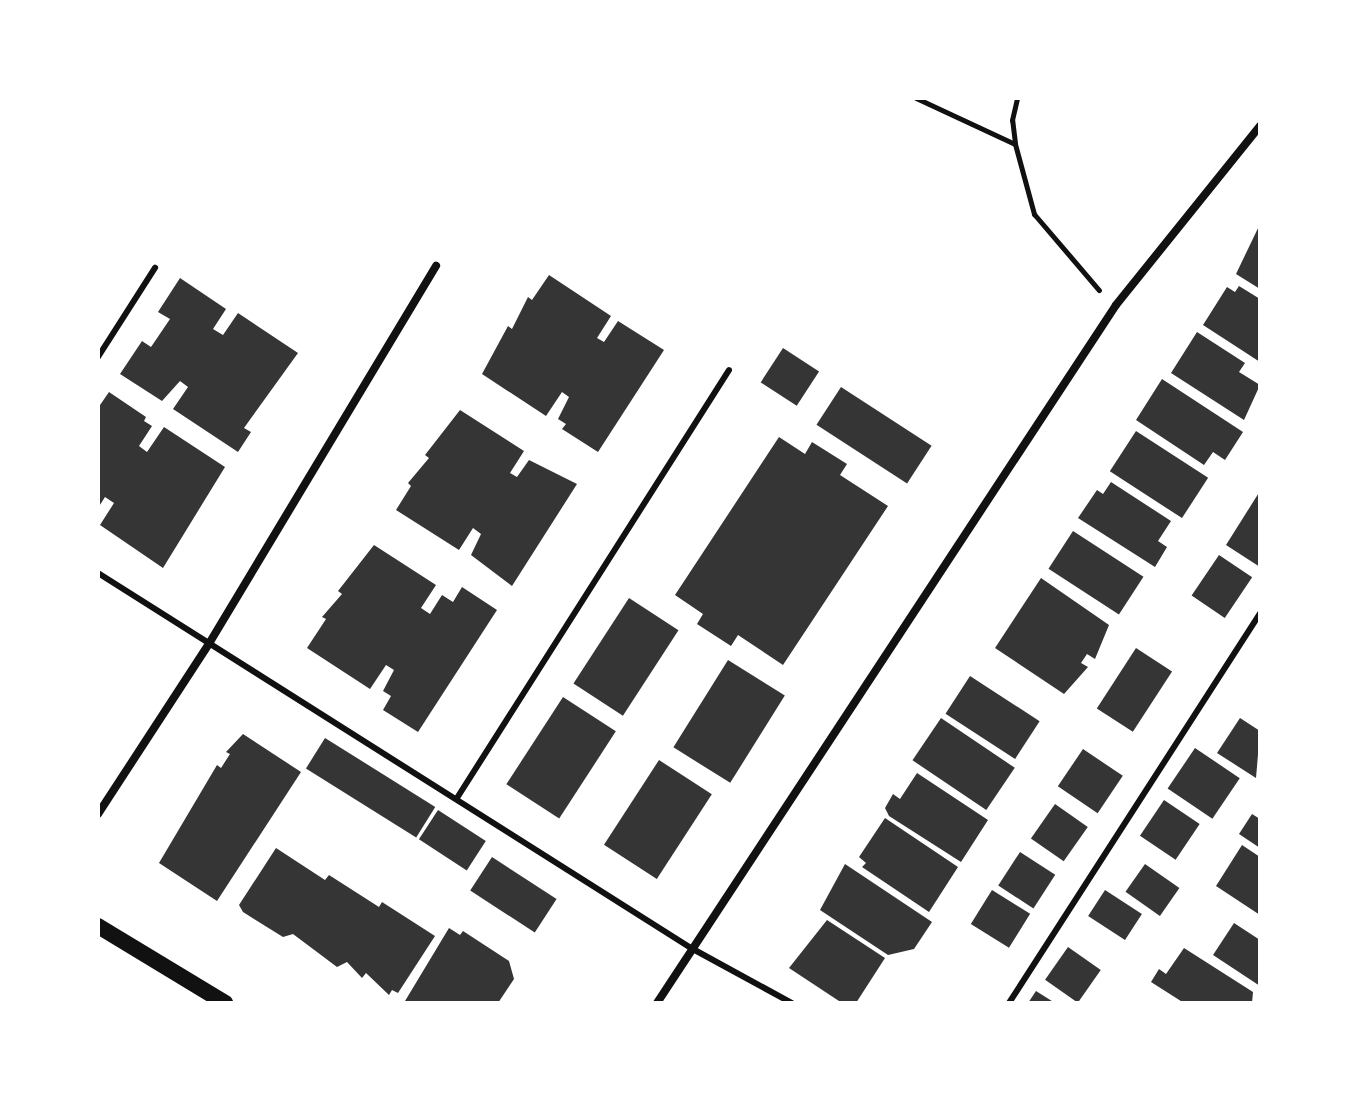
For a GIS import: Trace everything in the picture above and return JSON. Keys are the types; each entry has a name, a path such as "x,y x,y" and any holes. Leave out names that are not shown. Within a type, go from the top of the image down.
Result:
{"main road":[{"path":"98,926 225,1003"}],"street":[{"path":"657,1003 1116,305 1260,126"},
{"path":"98,814 210,642 436,266"}],"lane":[{"path":"98,357 155,268"},
{"path":"457,798 729,370"},
{"path":"98,573 691,948 792,1003"},
{"path":"1009,1003 1260,613"}],"path":[{"path":"916,98 1015,144"},
{"path":"1017,98 1012,120 1015,144 1034,214 1061,251 1116,305"}],"building":[{"path":"1260,224 1260,289 1236,274"},
{"path":"549,275 611,316 597,338 604,342 618,321 664,350 598,452 562,429 566,424 558,419 569,397 562,392 546,416 482,374 508,326 512,329 528,297 532,300"},
{"path":"180,278 226,309 213,329 223,335 238,313 298,353 244,428 251,432 238,452 173,409 188,387 180,381 162,401 120,374 142,341 151,347 170,319 158,312"},
{"path":"1239,286 1260,299 1260,362 1203,325 1227,287 1235,292"},
{"path":"1197,332 1245,363 1239,372 1260,385 1244,420 1171,373"},
{"path":"783,348 819,371 797,406 761,382"},
{"path":"1162,379 1243,432 1225,460 1213,452 1204,465 1136,420"},
{"path":"841,387 932,446 907,484 816,425"},
{"path":"109,392 146,417 144,421 152,426 139,446 147,452 164,427 225,467 163,568 100,525 114,503 105,497 98,508 98,408"},
{"path":"460,410 524,451 510,473 517,477 529,460 577,484 512,586 471,555 481,534 473,528 459,550 396,510 411,486 408,483 429,458 425,455"},
{"path":"1136,431 1208,478 1182,518 1110,471"},
{"path":"779,437 805,454 812,442 847,464 840,475 888,506 783,665 738,635 731,646 697,624 703,614 675,595"},
{"path":"1111,482 1171,521 1158,541 1167,547 1155,567 1078,518 1097,490 1103,494"},
{"path":"1260,491 1260,567 1226,545"},
{"path":"1073,531 1143,577 1119,614 1048,569"},
{"path":"374,545 436,585 421,608 430,614 442,595 453,602 462,587 497,610 418,732 383,710 391,696 383,691 394,670 386,665 370,689 307,648 326,619 322,617 342,594 338,591"},
{"path":"1219,555 1252,577 1225,618 1192,596"},
{"path":"1041,578 1109,625 1095,659 1087,654 1081,663 1088,667 1064,694 995,648"},
{"path":"629,598 678,630 623,716 573,684"},
{"path":"1136,648 1172,671 1133,732 1097,708"},
{"path":"728,660 785,696 730,783 673,747"},
{"path":"970,676 1040,721 1015,759 945,714"},
{"path":"563,697 616,731 559,819 506,784"},
{"path":"941,718 1015,768 986,810 912,760"},
{"path":"1240,718 1260,731 1256,778 1217,753"},
{"path":"243,734 301,772 217,901 159,863 217,765 221,768 230,754 226,752"},
{"path":"325,738 435,807 416,837 306,769"},
{"path":"1195,748 1240,778 1212,819 1168,789"},
{"path":"1083,749 1123,776 1098,813 1058,786"},
{"path":"659,760 712,794 657,879 604,845"},
{"path":"917,773 988,820 961,862 889,816 885,808 893,794 900,799"},
{"path":"1164,800 1200,824 1176,860 1140,836"},
{"path":"1055,804 1088,827 1064,861 1031,838"},
{"path":"438,810 486,841 467,870 419,839"},
{"path":"1252,814 1260,819 1260,848 1239,834"},
{"path":"885,818 958,867 929,912 862,867 866,863 859,857"},
{"path":"1242,845 1260,857 1260,915 1216,886"},
{"path":"276,848 325,880 329,875 379,907 382,902 435,936 398,993 392,990 389,995 366,973 362,978 347,962 337,967 293,934 283,937 243,912 239,905"},
{"path":"1020,852 1055,875 1033,908 998,886"},
{"path":"492,857 557,899 535,932 470,891"},
{"path":"845,864 932,922 914,949 888,955 820,910"},
{"path":"1145,864 1179,888 1160,916 1125,892"},
{"path":"992,890 1030,914 1009,948 971,924"},
{"path":"1105,890 1142,914 1125,940 1088,916"},
{"path":"827,920 885,958 856,1003 842,1003 789,968"},
{"path":"1234,923 1260,940 1260,986 1213,955"},
{"path":"449,928 460,935 463,931 509,961 514,979 498,1003 405,1001"},
{"path":"1068,947 1101,970 1078,1003 1045,980"},
{"path":"1184,948 1253,992 1252,1003 1184,1003 1151,982 1159,969 1166,974"},
{"path":"1036,991 1055,1003 1028,1003"}]}
